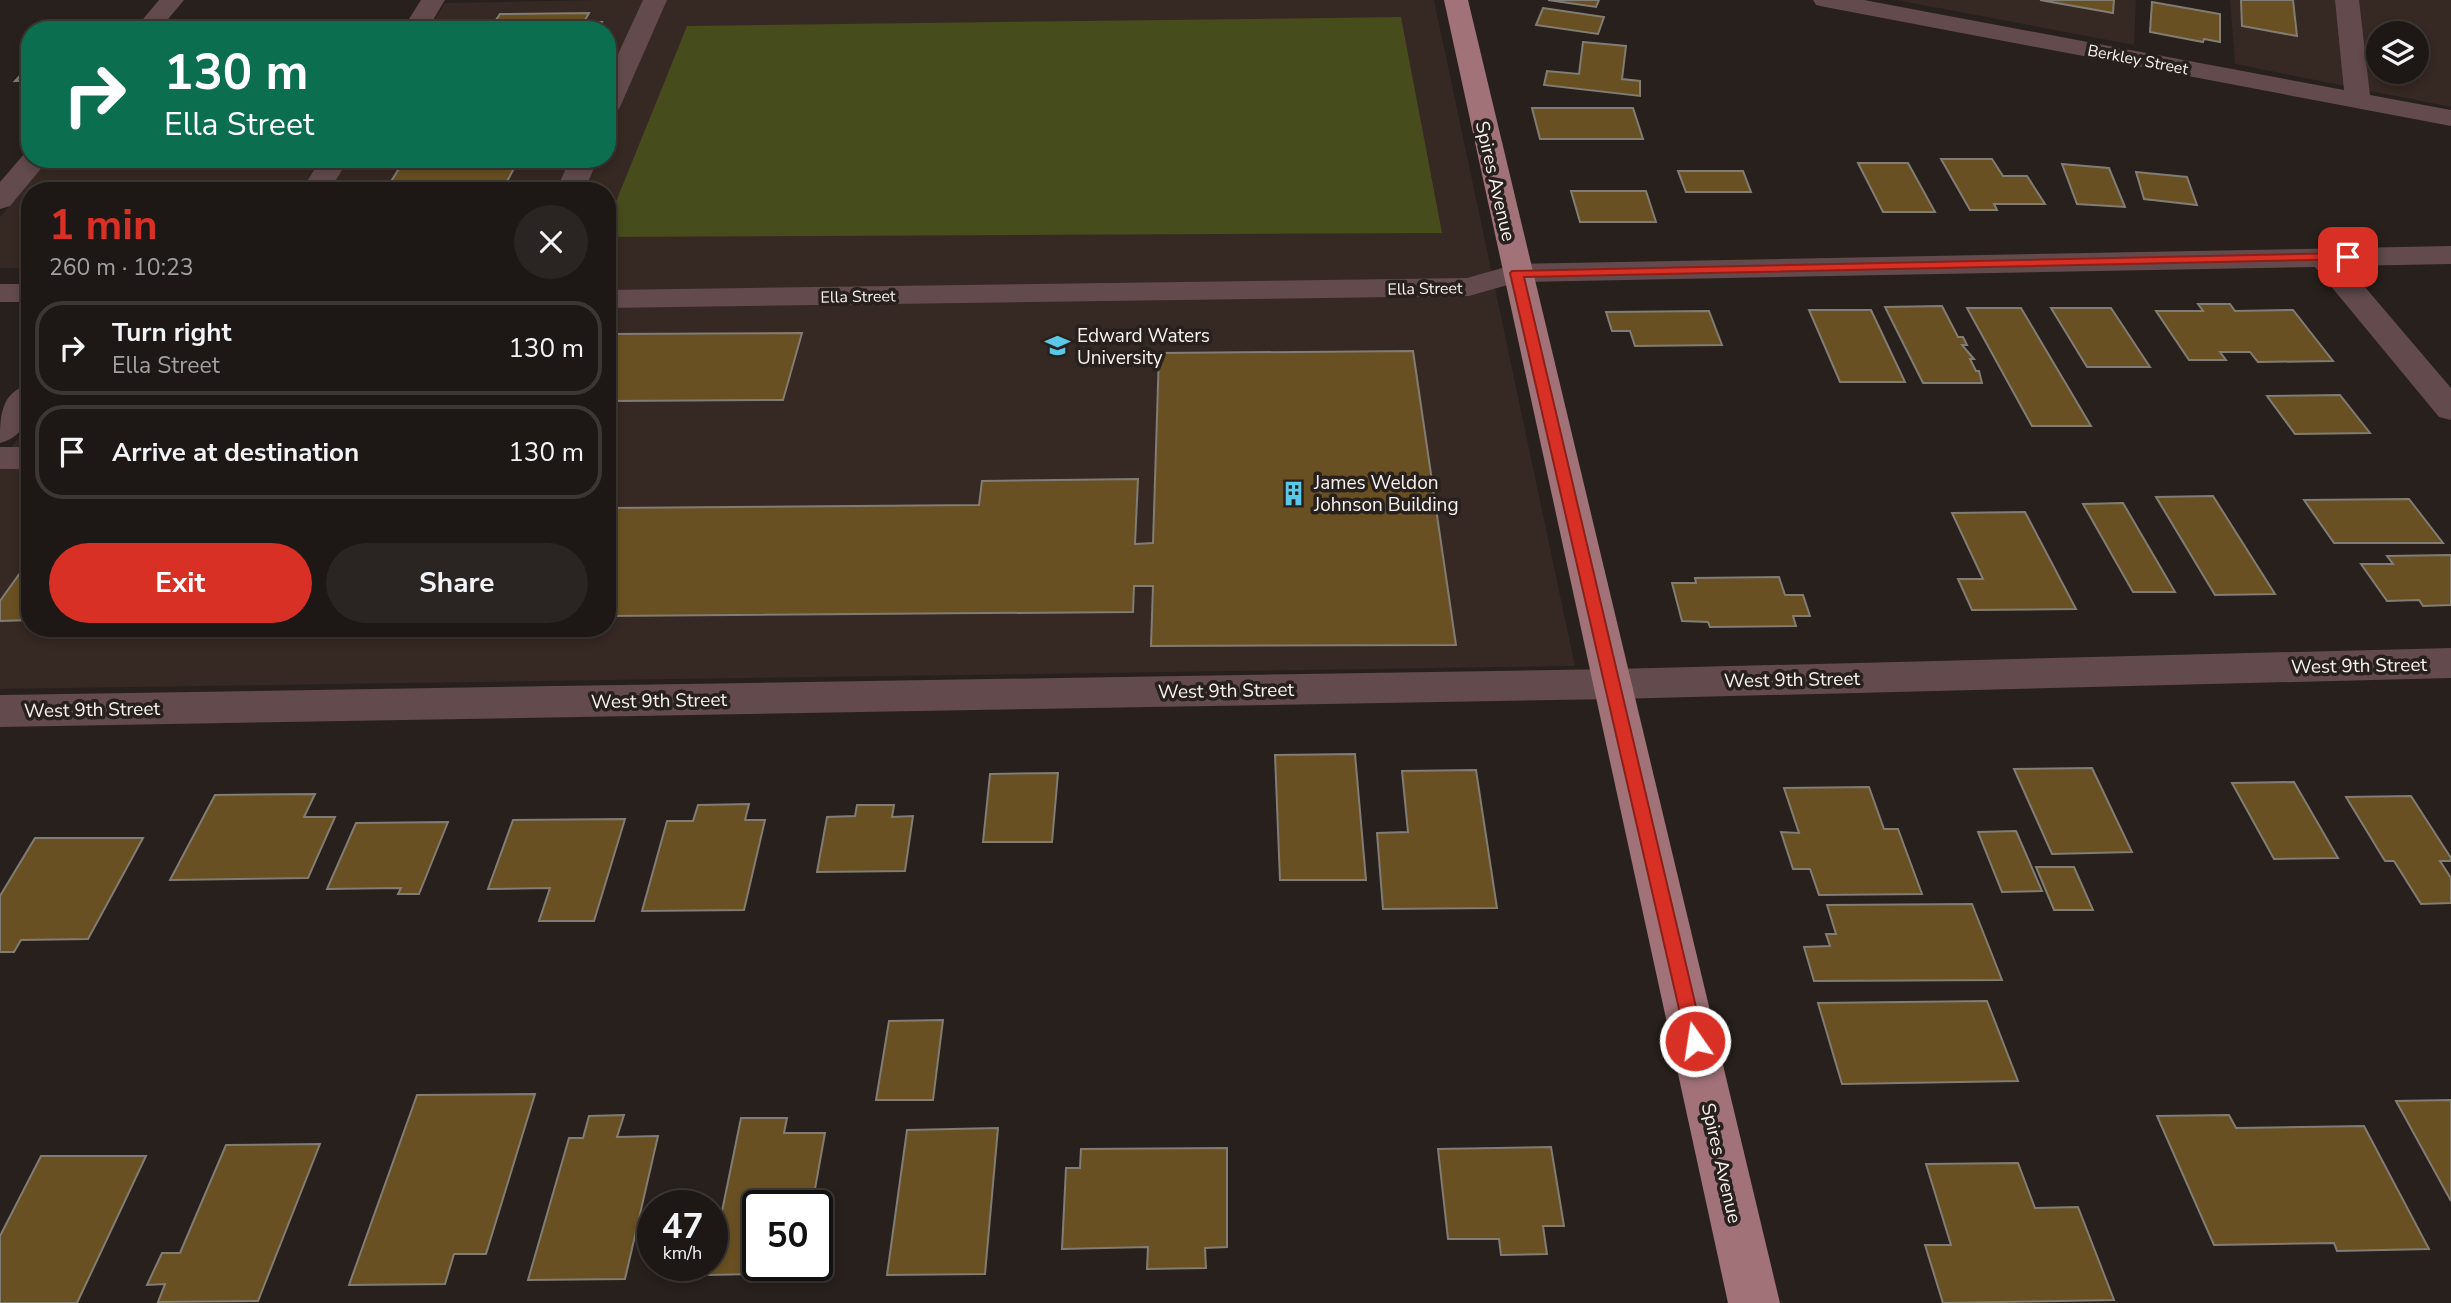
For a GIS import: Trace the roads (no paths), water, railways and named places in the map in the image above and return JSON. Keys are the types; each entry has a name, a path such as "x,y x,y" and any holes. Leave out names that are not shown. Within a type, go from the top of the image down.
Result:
{"main road":[{"name":"Spires Avenue","path":"1455,0 1754,1303"}],"street":[{"path":"154,21 172,0"},
{"path":"420,21 433,0"},
{"path":"616,87 655,0"},
{"name":"Berkley Street","path":"1825,0 2451,118"},
{"path":"2347,0 2358,101"},
{"path":"0,200 27,168"},
{"name":"Ella Street","path":"616,299 1469,287 1517,273 2451,255"},
{"path":"2323,257 2451,409"},
{"path":"0,293 21,293"},
{"path":"0,432 21,405"},
{"path":"0,458 21,458"},
{"name":"West 9th Street","path":"0,711 1614,684 2451,663"}],"place":[{"name":"Edward Waters University","path":"1057,346"},
{"name":"James Weldon Johnson Building","path":"1294,493"}]}
